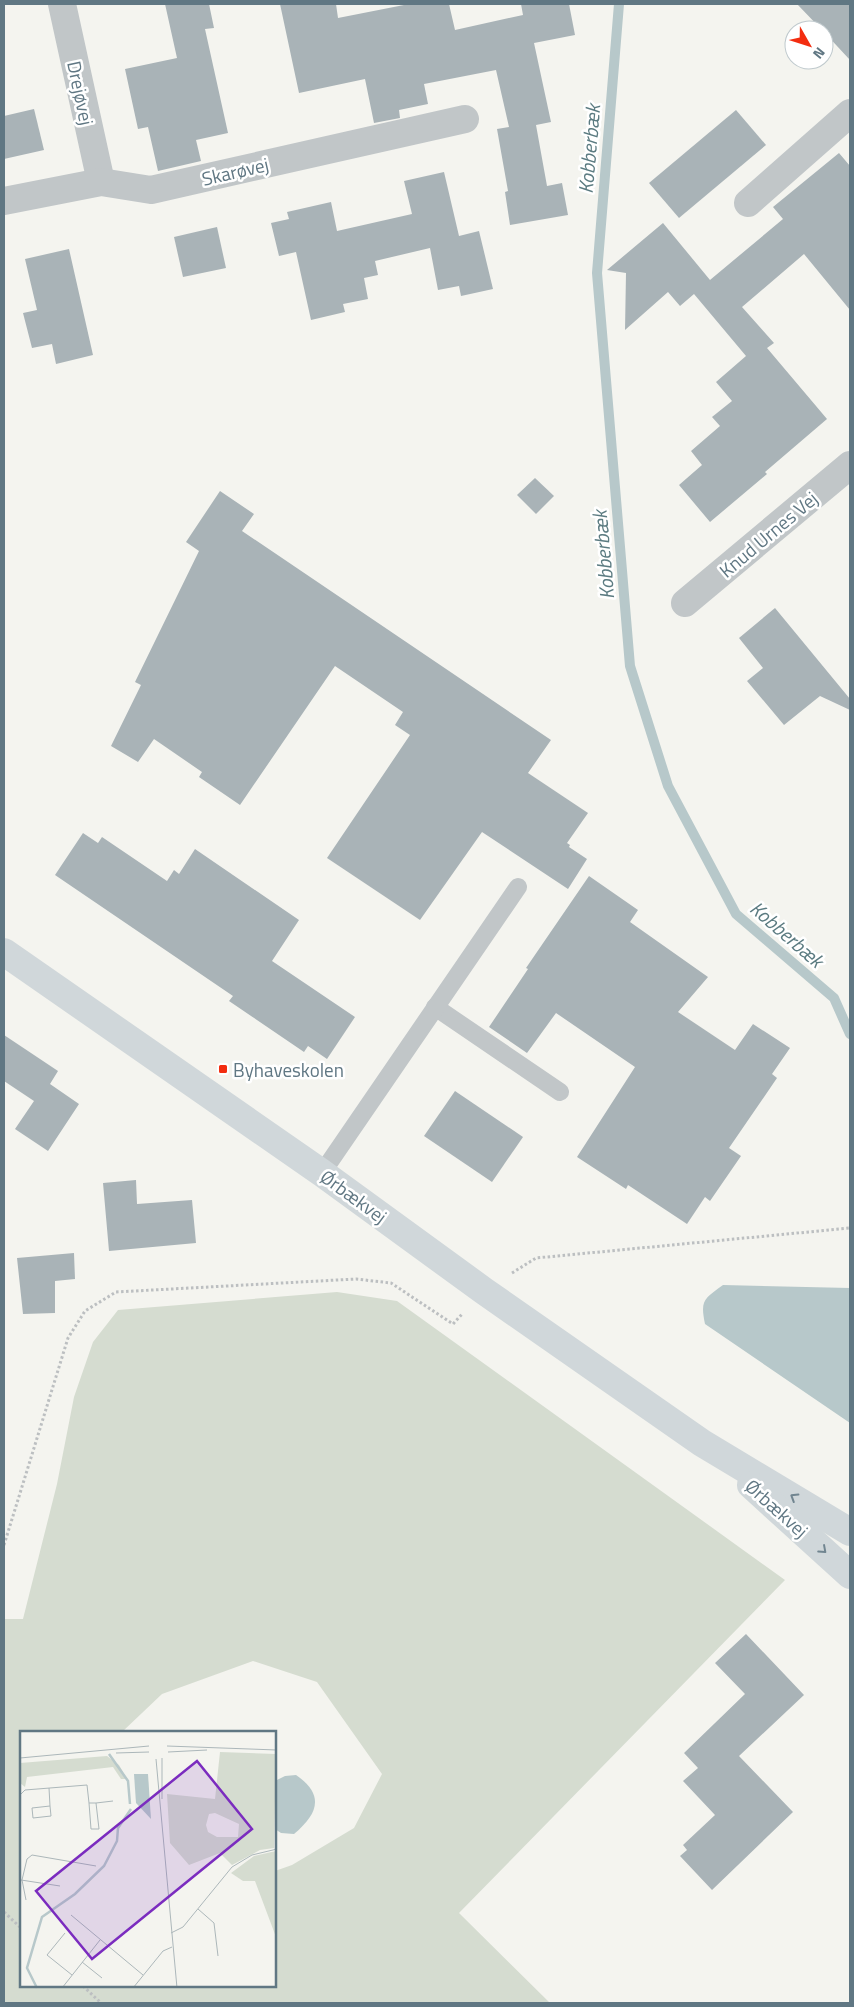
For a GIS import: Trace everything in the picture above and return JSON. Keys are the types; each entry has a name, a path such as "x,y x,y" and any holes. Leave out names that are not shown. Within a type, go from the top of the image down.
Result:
{"street":[{"name":"Drejøvej","path":"62,4 101,182"},
{"path":"748,203 850,113"},
{"name":"Skarøvej","path":"4,201 101,182 151,190 464,119"},
{"name":"Knud Urnes Vej","path":"685,603 850,465"},
{"name":"Ørbækvej","path":"4,952 322,1172 484,1290 702,1443 850,1532"},
{"name":"Ørbækvej","path":"702,1443 850,1575"}],"lane":[{"path":"322,1172 518,887"},
{"path":"435,1007 560,1092"}],"path":[{"path":"4,1545 68,1338 85,1311 116,1292 356,1278 391,1283 453,1324 484,1290 536,1258 850,1228"},
{"path":"4,1912 20,1927"},
{"path":"84,1987 101,2003"}],"shaded area":[{"path":"723,1285 850,1288 850,1423 705,1324 703,1305 711,1294"},
{"path":"337,1292 397,1301 785,1580 459,1913 550,2003 4,2003 4,1619 23,1619 57,1484 74,1397 93,1342 118,1310"},
{"path":"296,1775 305,1782 314,1797 315,1805 313,1812 309,1819 294,1834 281,1833 276,1830 276,1780 285,1776"}],"building":[{"path":"165,4 209,4 214,28 205,29 228,133 196,140 201,161 158,171 148,127 138,129 125,69 177,58"},
{"path":"280,4 336,4 338,18 409,4 449,4 455,30 523,15 521,4 569,4 575,35 534,43 551,122 536,125 547,186 562,183 568,215 510,225 505,192 508,191 497,129 509,127 496,70 424,84 428,104 399,110 400,118 374,123 365,79 299,93"},
{"path":"797,4 850,4 850,60 834,43 834,20 812,20"},
{"path":"34,109 44,150 4,159 4,116"},
{"path":"736,110 766,145 679,218 649,183"},
{"path":"839,153 850,166 850,310 804,254 742,307 774,343 767,348 827,419 765,472 767,474 710,522 679,485 702,465 691,451 720,426 712,417 732,401 716,382 746,356 694,294 680,306 668,292 625,330 626,273 607,270 663,223 710,280 783,219 773,207"},
{"path":"444,172 459,236 479,231 493,289 461,296 459,286 438,290 430,248 375,261 378,275 364,278 368,299 343,304 345,312 311,320 296,252 279,256 271,223 289,219 287,212 331,202 337,231 412,214 404,181"},
{"path":"217,227 226,268 183,277 174,237"},
{"path":"69,249 93,355 56,364 52,344 32,348 23,313 37,310 25,259"},
{"path":"535,478 554,496 536,514 517,495"},
{"path":"220,491 254,514 242,531 551,740 528,773 588,813 567,843 570,845 569,847 587,859 568,889 482,832 420,920 327,858 410,735 395,725 403,712 335,666 240,805 199,777 202,772 154,739 138,762 111,746 141,685 135,682 199,551 186,542"},
{"path":"775,608 850,699 850,710 820,696 784,725 747,681 763,668 739,638"},
{"path":"83,833 98,843 102,837 167,881 174,870 179,874 195,849 299,920 272,961 355,1017 327,1059 308,1046 304,1052 229,1001 233,996 55,875"},
{"path":"589,876 638,910 630,922 708,977 678,1012 735,1050 753,1024 790,1048 772,1074 777,1078 729,1148 741,1156 710,1201 705,1197 687,1224 628,1185 626,1189 577,1157 635,1067 556,1013 527,1053 489,1027 528,969 526,968"},
{"path":"4,1035 58,1071 50,1084 79,1104 48,1151 15,1129 34,1101 4,1081"},
{"path":"455,1091 523,1137 492,1182 424,1136"},
{"path":"136,1180 137,1204 192,1200 196,1243 109,1251 103,1183"},
{"path":"74,1253 75,1279 55,1281 55,1313 23,1314 17,1258"},
{"path":"746,1634 804,1695 739,1756 793,1812 712,1890 680,1856 687,1850 683,1845 715,1815 683,1781 698,1768 684,1753 745,1694 715,1663"}],"waterway":[{"name":"Kobberbæk","path":"619,4 597,273 630,666 668,786 736,914 834,998 850,1034"}],"place":[{"name":"Byhaveskolen","path":"223,1069"}]}
